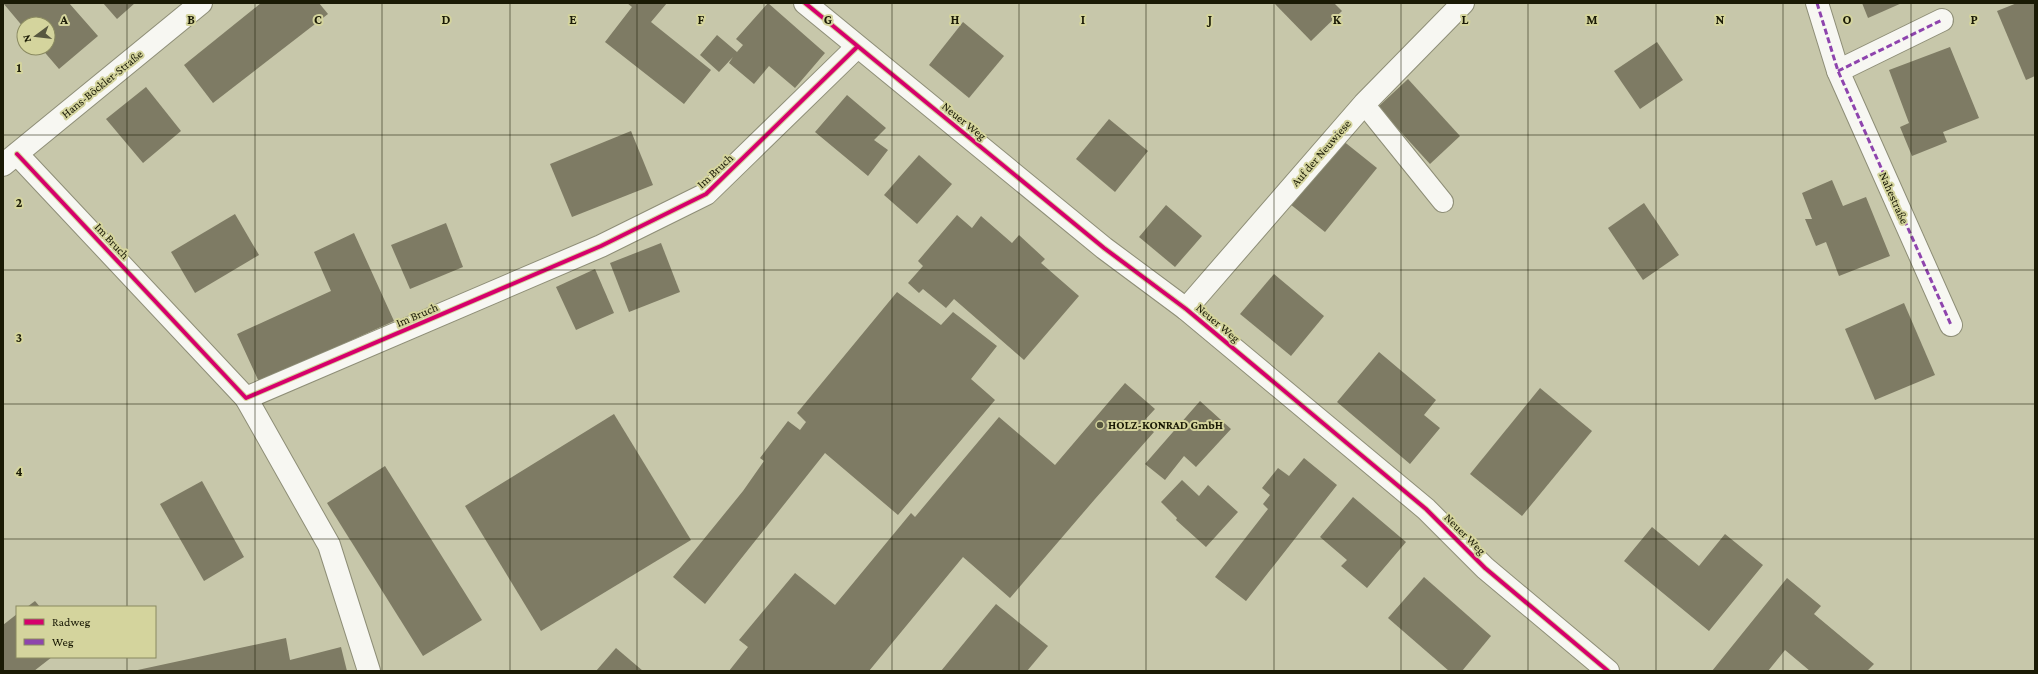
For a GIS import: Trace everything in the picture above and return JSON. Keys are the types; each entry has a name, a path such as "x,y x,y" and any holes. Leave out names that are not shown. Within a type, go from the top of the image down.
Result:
{"street":[{"name":"Hans-Böckler-Straße","path":"10,160 201,3"},
{"name":"Neuer Weg","path":"805,3 1104,248 1186,309 1426,509 1485,568 1608,671"},
{"name":"Auf der Neuwiese","path":"1186,309 1364,104 1463,3"},
{"name":"Nahestraße","path":"1817,3 1838,71 1951,326"},
{"path":"1838,71 1942,20"},
{"name":"Im Bruch","path":"246,398 594,250 706,194 857,47"},
{"name":"Im Bruch","path":"10,160 246,398 329,545 369,671"}],"lane":[{"path":"1364,104 1443,202"}],"building":[{"path":"3,3 69,3 98,36 59,69 48,56 56,56 56,16 16,16 16,18"},
{"path":"103,3 135,3 117,19"},
{"path":"261,3 319,3 328,14 213,103 184,65"},
{"path":"627,3 667,3 651,22 711,70 684,104 605,42 632,7"},
{"path":"768,3 825,53 795,88 769,66 754,84 729,63 733,57 719,72 700,55 717,35 737,52 743,45 736,39"},
{"path":"1274,3 1334,3 1342,11 1311,41"},
{"path":"1862,3 1902,3 1868,18"},
{"path":"2017,3 2035,3 2035,76 2026,80 1997,11"},
{"path":"963,22 1004,56 969,98 929,65"},
{"path":"1657,42 1683,80 1640,109 1614,71"},
{"path":"1950,47 1979,118 1943,132 1947,142 1912,156 1900,127 1909,123 1889,70"},
{"path":"1408,79 1460,136 1430,164 1378,107"},
{"path":"146,87 181,131 143,163 106,119"},
{"path":"847,95 886,128 874,140 888,150 868,176 815,132"},
{"path":"1109,119 1148,151 1115,192 1076,159"},
{"path":"631,131 653,185 572,217 550,164"},
{"path":"1342,140 1377,168 1325,232 1290,204"},
{"path":"919,155 952,184 917,224 884,195"},
{"path":"1832,180 1843,206 1866,197 1890,256 1839,276 1826,242 1816,246 1805,219 1812,219 1802,193"},
{"path":"1644,203 1679,255 1643,280 1608,228"},
{"path":"1166,205 1202,236 1175,267 1139,237"},
{"path":"235,214 259,255 195,293 171,252"},
{"path":"957,215 972,228 981,216 1012,243 1019,235 1045,259 1041,263 1079,296 1024,360 954,299 946,308 923,289 919,293 908,283 923,266 918,261"},
{"path":"446,223 463,267 410,289 391,245"},
{"path":"354,233 394,321 259,382 237,334 331,291 314,252"},
{"path":"661,243 680,292 629,312 610,263"},
{"path":"595,269 614,313 576,330 556,287"},
{"path":"1274,274 1324,316 1291,356 1240,314"},
{"path":"897,292 941,325 953,312 997,346 971,379 995,400 898,515 825,453 705,604 673,577 743,491 764,461 760,458 788,421 800,430 806,422 797,413"},
{"path":"1904,303 1935,375 1875,400 1845,329"},
{"path":"1379,352 1436,400 1424,415 1440,428 1410,464 1337,402"},
{"path":"1125,383 1155,409 1142,423 1154,432 1010,598 963,557 869,671 729,671 748,647 739,640 795,573 835,605 911,513 915,517 999,417 1055,465"},
{"path":"1540,388 1592,431 1522,516 1470,474"},
{"path":"1200,401 1231,429 1196,467 1184,456 1165,480 1145,464"},
{"path":"614,414 691,540 541,631 465,506"},
{"path":"1304,458 1337,485 1246,601 1215,577 1268,509 1263,504 1270,495 1262,488 1278,468 1289,476"},
{"path":"385,466 482,620 423,656 327,503"},
{"path":"1182,480 1199,496 1208,485 1238,512 1206,547 1176,520 1177,518 1161,502"},
{"path":"202,481 244,557 204,581 160,504"},
{"path":"1353,497 1406,542 1367,588 1341,566 1347,560 1320,537"},
{"path":"1652,527 1699,566 1725,534 1763,565 1709,631 1624,561"},
{"path":"1424,577 1491,636 1462,671 1449,671 1388,618"},
{"path":"1787,578 1821,606 1814,614 1874,664 1867,671 1810,671 1785,650 1768,671 1712,671"},
{"path":"35,601 39,606 28,606"},
{"path":"996,604 1048,646 1027,671 941,671"},
{"path":"16,615 16,658 51,658 34,671 3,671 3,625"},
{"path":"286,638 290,660 341,647 347,671 133,671"},
{"path":"616,648 643,671 596,671"}],"marked path":[{"path":"1817,3 1838,71 1951,325"},
{"path":"1838,71 1942,20"}],"cycle path":[{"path":"805,3 1104,248 1186,309 1426,509 1485,568 1608,671"},
{"path":"17,154 246,398 601,246 706,194 857,47"}],"place":[{"name":"HOLZ-KONRAD GmbH","path":"1100,425"}]}
